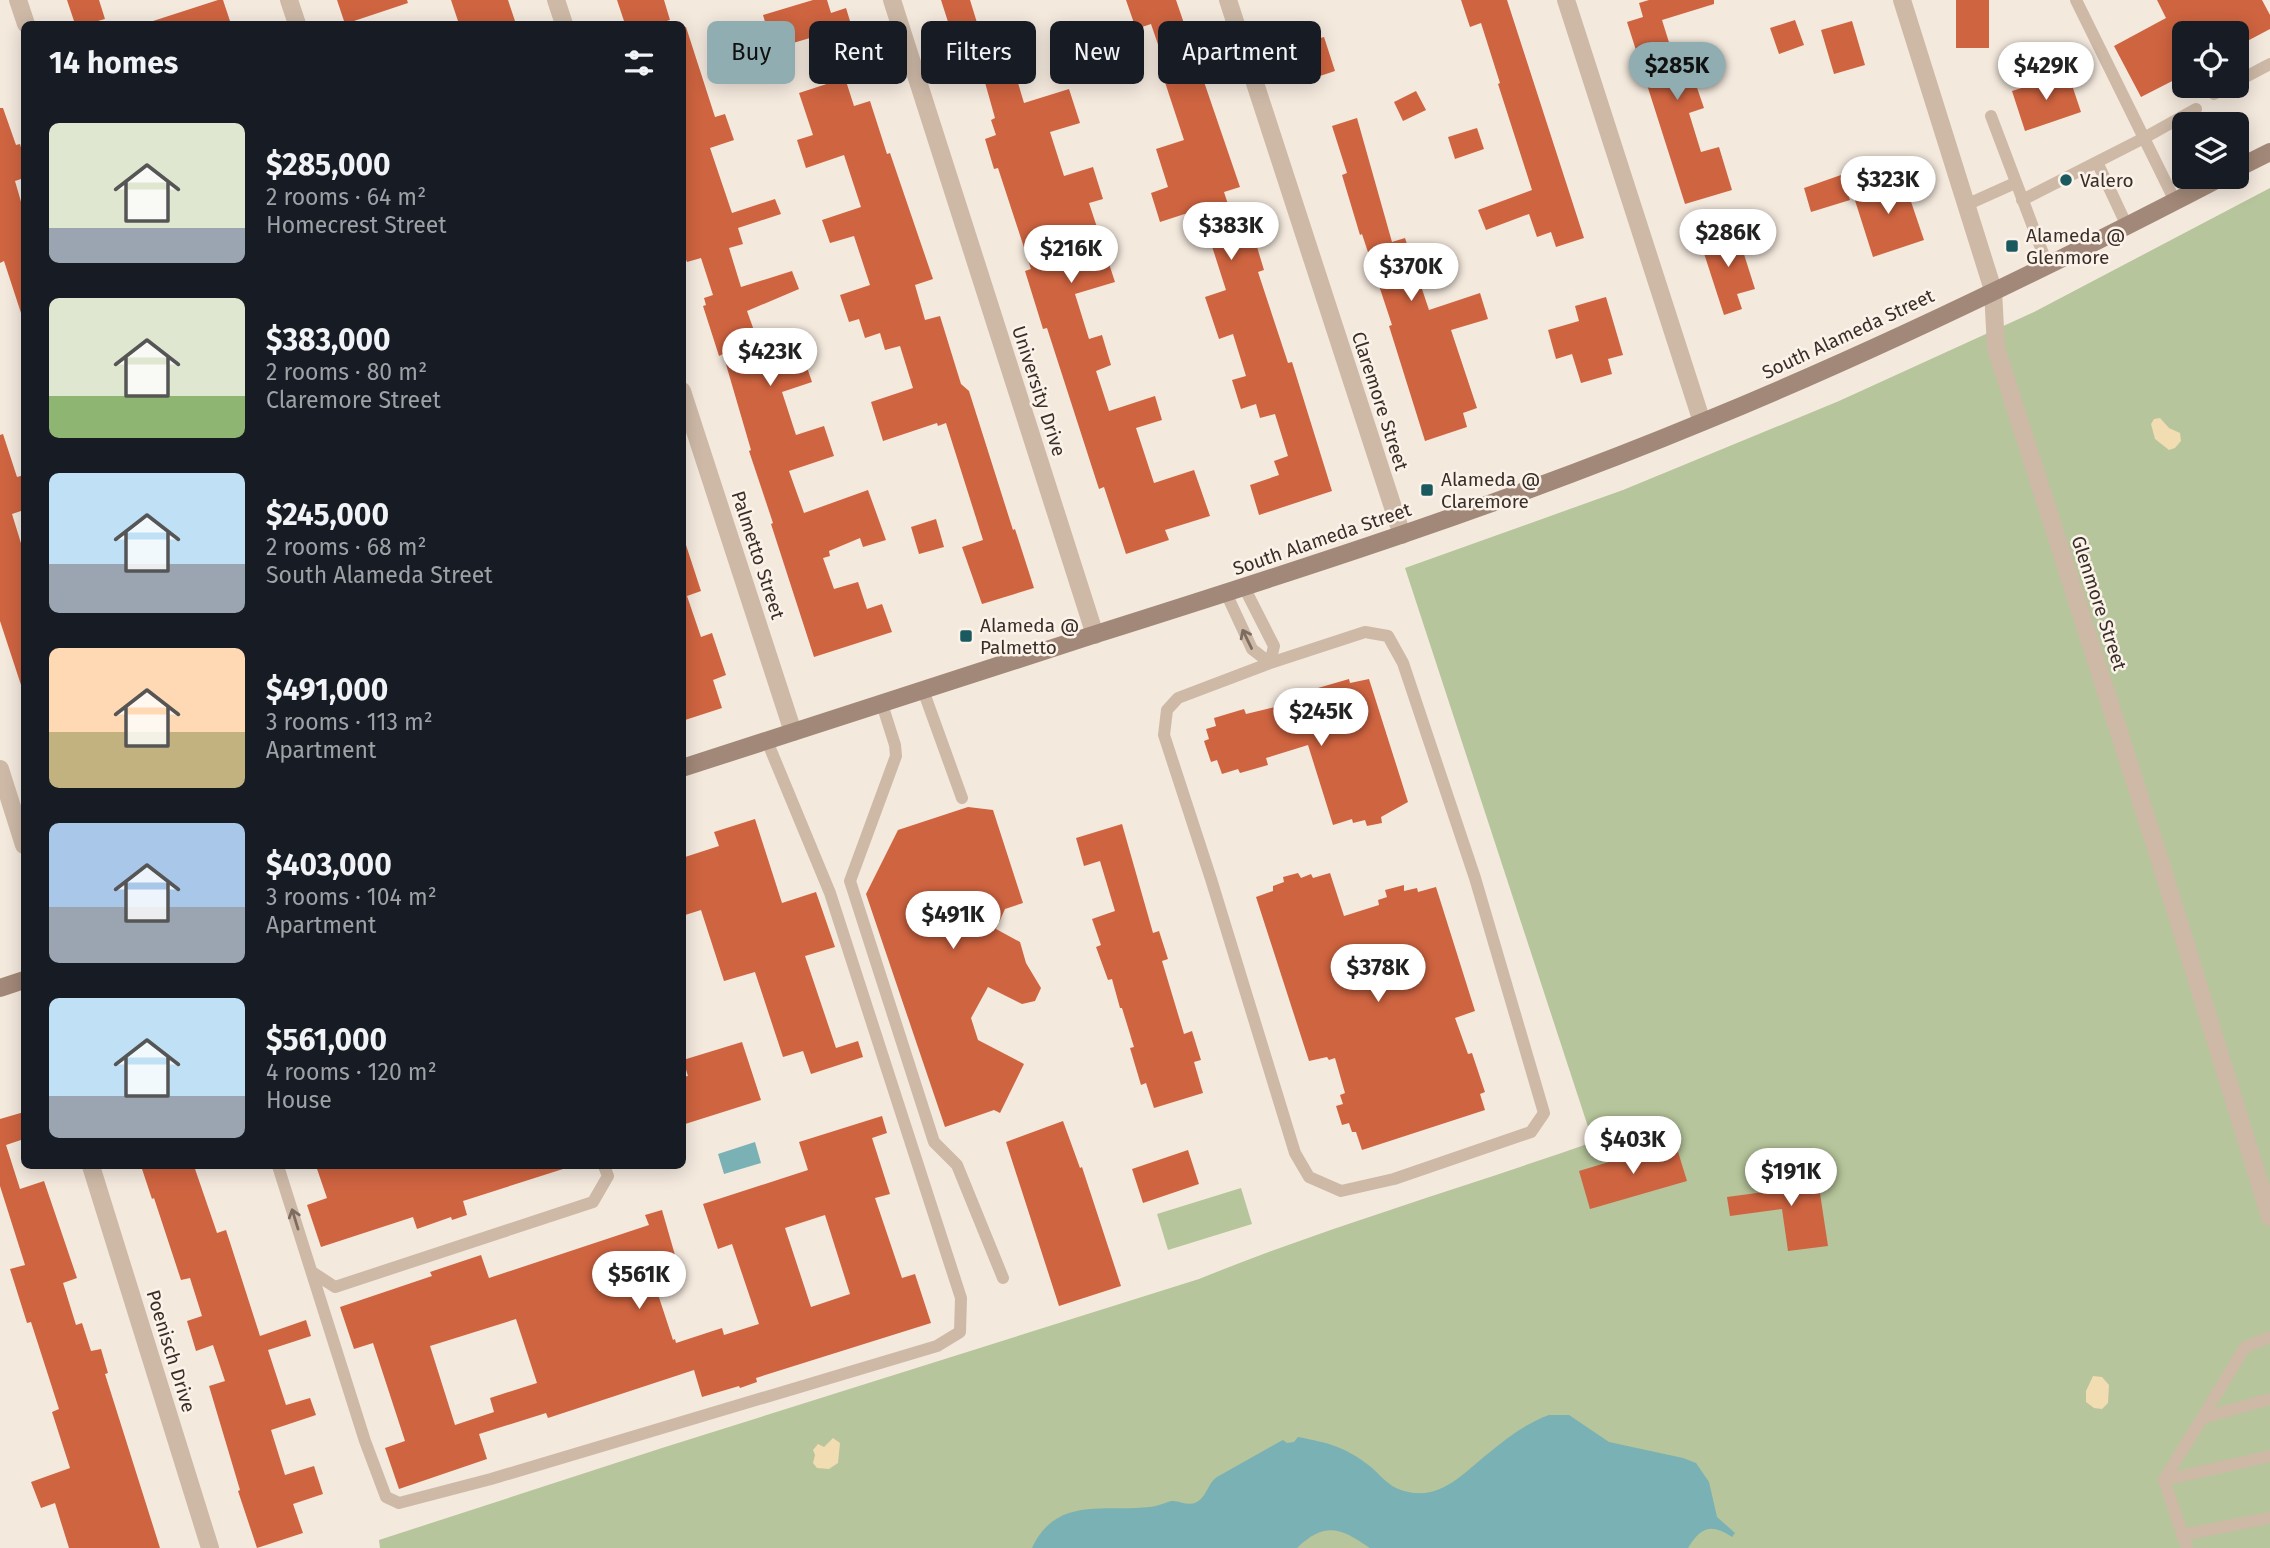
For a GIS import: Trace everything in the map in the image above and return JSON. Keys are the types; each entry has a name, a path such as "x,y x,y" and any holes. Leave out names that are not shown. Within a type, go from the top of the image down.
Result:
{"main road":[{"path":"2249,162 2270,152"},
{"name":"South Alameda Street","path":"686,767 1402,535 1703,422 1846,360 2198,189"},
{"path":"0,988 21,981"}],"street":[{"path":"18,0 25,21"},
{"path":"289,0 296,21"},
{"path":"556,0 563,21"},
{"name":"University Drive","path":"892,0 1095,635"},
{"name":"Claremore Street","path":"1228,0 1402,535"},
{"path":"1566,0 1703,422"},
{"name":"Glenmore Street","path":"1902,0 1993,290 1996,348 2156,848 2270,1217"},
{"name":"Palmetto Street","path":"686,403 793,732"},
{"path":"0,769 21,836"},
{"name":"Poenisch Drive","path":"92,1169 210,1548"}],"lane":[{"path":"2076,0 2175,201"},
{"path":"2249,75 2270,64"},
{"path":"2022,200 2196,109"},
{"path":"1991,117 2047,264"},
{"path":"2097,162 2127,226"},
{"path":"1966,205 2015,183"},
{"path":"1244,587 1274,646 1270,663"},
{"path":"1226,593 1252,649 1270,663"},
{"path":"1365,632 1388,636 1403,663 1475,878 1544,1113 1531,1132 1394,1179 1341,1191 1309,1177 1295,1153 1164,736 1167,710 1178,698 1270,663 1365,632"},
{"path":"923,690 962,798"},
{"path":"881,704 896,756 850,881 934,1142 957,1165 1003,1278"},
{"path":"279,1169 365,1441 386,1497 398,1503 491,1479 937,1346 960,1332 961,1298 843,933 830,894 767,741"},
{"path":"312,1272 335,1287 593,1202 608,1176 605,1169"},
{"path":"2187,1548 2164,1480 2245,1347 2270,1337"},
{"path":"2202,1418 2270,1399"},
{"path":"2164,1480 2270,1456"},
{"path":"2182,1535 2270,1518"}],"green space":[{"path":"2270,188 2270,1548 380,1548 379,1540 1199,1279 1345,1225 1593,1142 1405,568 1623,490 1839,401 2034,312"},
{"path":"1241,1188 1252,1224 1168,1250 1157,1214"}],"sand":[{"path":"2160,418 2169,428 2180,433 2181,441 2175,448 2169,450 2155,439 2151,424 2154,419"},
{"path":"2093,1376 2102,1377 2109,1385 2108,1403 2102,1409 2094,1408 2086,1402 2086,1391"},
{"path":"833,1438 840,1443 838,1463 829,1469 817,1468 813,1463 813,1450 818,1444 824,1447"}],"water":[{"path":"755,1142 761,1163 724,1174 718,1154"},
{"path":"1549,1415 1569,1415 1609,1442 1696,1463 1709,1482 1717,1517 1735,1533 1732,1537 1718,1530 1707,1529 1697,1535 1688,1548 1370,1548 1342,1532 1333,1530 1316,1534 1297,1548 1032,1548 1054,1520 1068,1513 1099,1508 1150,1507 1171,1501 1190,1504 1197,1502 1217,1477 1283,1440 1287,1443 1294,1442 1298,1437 1345,1450 1362,1460 1396,1488 1411,1493 1436,1490 1459,1478 1518,1431"}],"building":[{"path":"67,0 99,0 105,19 74,21"},
{"path":"223,0 230,21 153,21"},
{"path":"337,0 407,0 408,3 354,21 344,21"},
{"path":"451,0 508,0 515,21 458,21"},
{"path":"617,0 664,0 670,20 667,21 624,21"},
{"path":"813,0 827,0 831,13 846,8 850,21 809,21 809,38 795,42 795,21 765,21 763,15"},
{"path":"941,0 970,0 976,21 948,21"},
{"path":"1126,0 1176,0 1183,21 1158,21 1158,44 1151,24 1144,26 1144,21 1133,21"},
{"path":"1461,0 1507,0 1584,238 1556,247 1551,232 1537,237 1529,214 1486,230 1478,210 1532,190 1481,23 1470,27"},
{"path":"1649,0 1714,0 1714,4 1662,20 1679,84 1694,79 1704,108 1689,113 1701,152 1719,147 1732,190 1685,204 1627,22 1643,17 1639,3"},
{"path":"1956,0 1989,0 1989,48 1956,48"},
{"path":"2157,0 2262,0 2270,15 2270,29 2249,40 2249,21 2172,21 2172,81 2141,97 2114,46 2166,18"},
{"path":"1795,20 1804,45 1779,54 1770,28"},
{"path":"1852,21 1865,65 1834,74 1821,30"},
{"path":"686,27 715,117 725,114 734,140 710,148 732,213 775,199 781,214 738,228 743,244 729,248 741,287 792,271 799,289 747,311 765,361 801,350 812,382 782,392 796,435 824,426 834,456 789,471 804,513 868,490 886,540 863,547 860,538 829,551 830,556 823,558 834,589 858,582 867,609 882,604 892,632 814,657 749,451 751,450 723,354 719,356 703,306 706,305 704,298 713,295 701,258 687,262"},
{"path":"1324,37 1335,71 1321,76 1321,38"},
{"path":"2068,73 2081,112 2025,131 2012,91"},
{"path":"827,84 847,84 854,106 870,101 933,279 915,285 925,320 940,316 961,384 969,391 1034,588 982,604 962,547 983,540 946,423 938,426 937,423 883,441 871,402 913,388 900,346 885,350 880,333 865,338 859,319 849,322 840,295 870,285 854,236 830,243 822,220 861,207 844,155 806,168 797,140 813,135 799,93"},
{"path":"985,84 1018,84 1024,103 1069,89 1080,123 1050,132 1064,176 1093,167 1103,199 1089,203 1115,282 1075,294 1089,339 1102,335 1111,365 1096,371 1109,411 1155,396 1162,420 1136,428 1154,483 1194,470 1210,516 1165,530 1169,540 1126,554 1104,487 1099,489 1047,328 1043,329 1025,271 1031,269 998,168 994,169 985,139 996,135 991,120 995,118"},
{"path":"1166,84 1205,84 1240,187 1224,192 1240,241 1254,237 1264,270 1258,272 1288,363 1292,362 1332,491 1259,515 1250,485 1279,475 1274,461 1288,456 1275,414 1260,418 1256,404 1241,409 1232,380 1246,376 1233,334 1219,339 1205,297 1226,290 1200,209 1160,222 1151,193 1168,187 1156,149 1184,140"},
{"path":"1416,91 1426,110 1403,121 1394,102"},
{"path":"0,108 3,108 16,145 20,144 21,148 21,179 15,181 21,202 21,313 4,261 0,263"},
{"path":"1357,118 1392,242 1405,238 1429,310 1480,293 1488,319 1451,330 1477,408 1463,413 1467,427 1425,441 1389,326 1392,325 1342,175 1347,173 1332,126"},
{"path":"1477,128 1484,149 1455,159 1448,137"},
{"path":"1841,175 1850,200 1811,212 1804,188"},
{"path":"1902,175 1924,240 1873,257 1852,191"},
{"path":"1736,229 1755,289 1737,294 1742,309 1724,315 1700,241"},
{"path":"1606,297 1623,355 1608,359 1612,374 1581,383 1572,354 1556,359 1548,330 1579,321 1575,306"},
{"path":"3,434 17,477 21,476 21,511 12,514 21,543 21,685 0,621 0,435"},
{"path":"936,519 944,547 919,554 911,527"},
{"path":"686,545 701,591 687,596 701,637 712,633 726,675 713,680 722,708 686,720"},
{"path":"1349,679 1350,683 1369,679 1408,802 1381,817 1382,823 1367,826 1365,820 1353,823 1352,819 1333,825 1308,745 1266,758 1268,765 1240,773 1238,769 1222,774 1217,760 1211,762 1204,741 1209,739 1206,729 1216,726 1214,718 1244,709 1246,714 1279,706 1312,695 1311,690"},
{"path":"968,807 993,810 1023,903 1005,909 996,929 1020,942 1026,963 1041,988 1035,1001 1022,1004 988,987 971,1018 978,1040 1024,1064 1000,1113 994,1110 945,1127 866,894 898,830"},
{"path":"755,819 782,903 816,892 835,947 805,956 836,1048 858,1041 863,1057 811,1074 803,1051 783,1057 755,972 724,981 701,910 686,915 686,857 719,846 714,832"},
{"path":"1122,824 1153,933 1159,931 1168,959 1162,961 1184,1034 1192,1031 1201,1060 1194,1062 1203,1093 1154,1108 1146,1083 1141,1085 1130,1048 1134,1047 1122,1008 1112,979 1108,980 1096,947 1101,945 1092,919 1115,911 1100,861 1084,866 1076,838"},
{"path":"1298,873 1301,878 1311,874 1313,878 1330,873 1344,916 1379,905 1378,900 1387,897 1385,890 1404,885 1404,891 1417,888 1418,892 1436,887 1475,1011 1455,1018 1468,1054 1472,1053 1485,1092 1480,1094 1485,1110 1362,1150 1356,1132 1352,1132 1349,1123 1342,1125 1336,1106 1343,1104 1340,1095 1345,1093 1335,1058 1309,1061 1256,897 1273,891 1273,886 1284,882 1283,877"},
{"path":"742,1042 761,1100 686,1124 686,1059"},
{"path":"21,1113 21,1140 6,1145 20,1189 44,1181 77,1278 63,1283 76,1325 82,1323 91,1351 101,1349 108,1373 105,1374 160,1548 69,1548 55,1503 41,1508 31,1482 70,1468 52,1412 59,1409 31,1322 27,1323 10,1269 25,1265 0,1186 0,1119"},
{"path":"882,1116 887,1133 872,1138 890,1194 875,1198 902,1278 915,1274 931,1323 756,1378 757,1382 740,1388 739,1386 702,1397 694,1370 548,1418 546,1413 479,1434 487,1459 399,1489 385,1448 405,1441 373,1343 354,1349 340,1307 432,1276 430,1272 481,1255 489,1278 649,1225 645,1215 662,1210 677,1262 650,1270 673,1340 675,1339 676,1343 722,1328 724,1335 759,1324 732,1244 718,1249 703,1204 808,1170 799,1142","holes":["825,1215 850,1294 811,1307 785,1228","516,1319 537,1383 490,1398 494,1412 455,1425 430,1346"]},
{"path":"1063,1121 1080,1168 1082,1167 1121,1286 1059,1306 1006,1142"},
{"path":"1675,1142 1687,1181 1590,1209 1579,1171"},
{"path":"1188,1150 1199,1184 1143,1203 1132,1169"},
{"path":"1816,1167 1828,1246 1788,1251 1782,1209 1730,1216 1727,1197 1779,1190 1777,1174"},
{"path":"142,1169 195,1169 217,1233 226,1230 260,1336 306,1320 311,1336 268,1350 286,1405 310,1398 316,1415 271,1430 285,1475 314,1466 323,1494 293,1504 303,1533 257,1548 209,1386 225,1381 213,1345 196,1351 187,1321 202,1316 190,1278 181,1280 154,1198 152,1199"},
{"path":"317,1169 563,1169 463,1201 467,1215 452,1220 451,1217 417,1229 413,1217 321,1247 307,1205 327,1198"}],"place":[{"name":"Valero","path":"2066,180"},
{"name":"Alameda @ Glenmore","path":"2012,246"},
{"name":"Alameda @ Claremore","path":"1427,490"},
{"name":"Alameda @ Palmetto","path":"966,636"}]}
